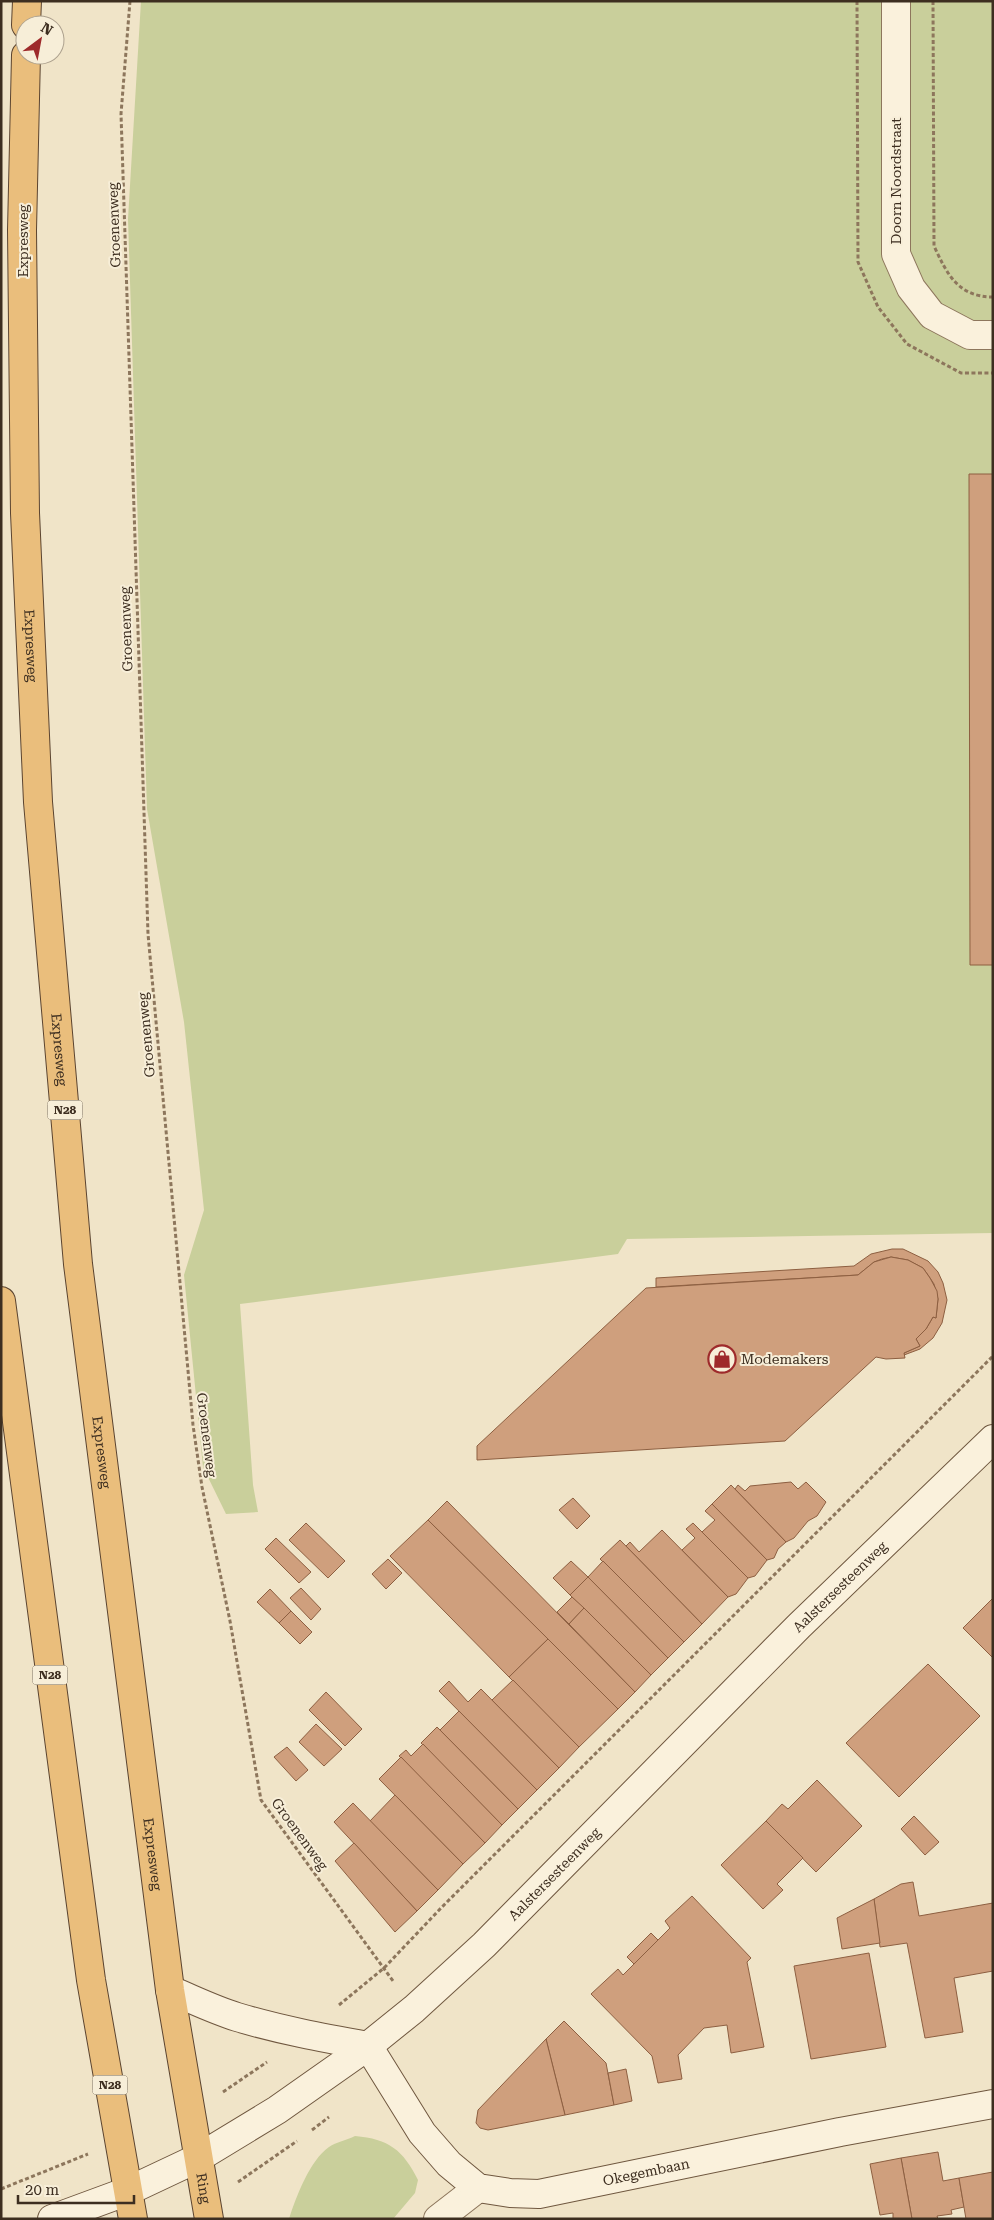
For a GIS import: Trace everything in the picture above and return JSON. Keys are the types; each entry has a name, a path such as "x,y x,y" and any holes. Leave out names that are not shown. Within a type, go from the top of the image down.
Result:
{"highway":[{"path":"26,15 27,1"},
{"name":"Expresweg","path":"26,65 22,230 25,513 38,802 78,1264 170,1990 198,2158"},
{"name":"N28","path":"1,1301 91,1980 133,2219"},
{"name":"Ring","path":"198,2158 209,2219"}],"main road":[{"name":"Doorn Noordstraat","path":"896,1 896,254 911,288 932,315 970,335 993,335"},
{"name":"Aalstersesteenweg","path":"52,2219 128,2190 198,2158 277,2110 368,2046 414,2009 484,1945 799,1626 993,1439"},
{"path":"170,1990 236,2016 304,2034 368,2046 422,2133 449,2164 478,2188 438,2219"},
{"name":"Okegembaan","path":"478,2188 510,2193 539,2194 840,2132 993,2104"}],"path":[{"name":"Groenenweg","path":"130,1 121,114 148,934 193,1425 202,1487 230,1621 261,1800 414,2009"},
{"path":"933,1 934,246 944,268 957,286 979,297 993,297"},
{"path":"190,2109 217,2096 304,2034 384,1968 442,1907 993,1356"},
{"path":"1,2188 120,2141"}],"green space":[{"path":"141,1 993,1 993,1233 627,1239 618,1254 240,1304 253,1485 258,1512 226,1514 203,1467 184,1275 204,1210 184,1022 147,809 128,219"},
{"path":"355,2136 377,2140 394,2148 407,2161 418,2180 415,2193 393,2219 289,2219 310,2170 322,2153 329,2147"}],"building":[{"path":"969,474 993,474 993,965 970,965"},
{"path":"892,1249 903,1249 928,1261 938,1272 947,1300 942,1323 933,1338 920,1349 904,1355 904,1353 920,1346 916,1339 926,1329 933,1317 936,1318 938,1299 934,1284 923,1268 908,1260 891,1257 882,1259 874,1262 858,1275 656,1287 656,1278 854,1266 871,1254"},
{"name":"Modemakers","path":"891,1257 908,1260 923,1268 937,1291 936,1318 933,1317 926,1329 916,1339 920,1346 904,1353 905,1358 886,1359 876,1357 785,1441 477,1460 477,1446 646,1288 858,1275 874,1262"},
{"path":"791,1482 798,1489 806,1482 826,1502 817,1516 808,1521 794,1538 786,1542 735,1489 738,1485 745,1491 750,1486"},
{"path":"731,1485 786,1542 778,1549 774,1558 767,1560 712,1504"},
{"path":"573,1498 590,1516 577,1529 559,1510"},
{"path":"447,1501 635,1692 618,1709 428,1520"},
{"path":"712,1504 767,1560 755,1576 748,1578 702,1532 715,1520 705,1511"},
{"path":"428,1520 548,1639 509,1677 390,1556"},
{"path":"306,1523 345,1561 328,1578 289,1540"},
{"path":"693,1523 748,1578 736,1594 728,1597 682,1550 695,1538 686,1529"},
{"path":"662,1530 728,1597 702,1624 626,1546 630,1542 639,1552"},
{"path":"276,1538 311,1572 299,1583 265,1549"},
{"path":"620,1540 702,1624 684,1642 600,1559"},
{"path":"388,1559 402,1573 386,1589 372,1574"},
{"path":"571,1561 588,1577 570,1595 553,1578"},
{"path":"603,1561 684,1642 668,1658 588,1577"},
{"path":"588,1577 668,1658 651,1675 570,1595"},
{"path":"301,1588 321,1609 311,1620 290,1598"},
{"path":"270,1589 291,1611 279,1623 257,1602"},
{"path":"572,1597 584,1608 569,1624 557,1612"},
{"path":"993,1598 993,1658 963,1628"},
{"path":"584,1608 651,1675 635,1692 569,1624"},
{"path":"291,1611 312,1632 300,1644 279,1623"},
{"path":"548,1639 618,1709 579,1747 509,1677"},
{"path":"928,1664 980,1716 899,1797 846,1743"},
{"path":"513,1680 579,1747 559,1768 492,1700"},
{"path":"449,1681 468,1702 481,1689 559,1768 537,1790 439,1691"},
{"path":"326,1692 362,1729 345,1746 309,1710"},
{"path":"459,1711 537,1790 518,1809 440,1730"},
{"path":"316,1724 342,1749 324,1766 299,1742"},
{"path":"437,1727 518,1809 502,1825 421,1743"},
{"path":"423,1744 502,1825 485,1843 399,1756 406,1750 411,1756"},
{"path":"287,1747 308,1770 296,1781 274,1757"},
{"path":"401,1757 485,1843 463,1864 379,1779"},
{"path":"817,1780 862,1826 816,1872 766,1821 782,1804 788,1809"},
{"path":"395,1795 463,1864 438,1890 370,1821"},
{"path":"353,1803 438,1890 417,1911 334,1822"},
{"path":"914,1816 939,1842 925,1855 901,1829"},
{"path":"766,1821 803,1858 777,1884 783,1890 763,1909 721,1865"},
{"path":"354,1843 417,1911 395,1932 335,1861"},
{"path":"913,1882 919,1916 993,1903 993,1971 954,1978 963,2032 925,2038 907,1943 880,1947 874,1899 901,1884"},
{"path":"692,1896 751,1958 747,1962 764,2047 731,2053 727,2025 704,2028 678,2055 682,2079 658,2083 652,2056 591,1994 618,1969 623,1975 670,1928 665,1921"},
{"path":"874,1899 880,1943 842,1949 837,1918"},
{"path":"651,1933 658,1940 634,1964 627,1957"},
{"path":"869,1953 886,2047 811,2059 794,1966"},
{"path":"564,2021 606,2063 614,2105 565,2115 546,2039"},
{"path":"546,2039 565,2115 488,2130 480,2128 476,2123 478,2110"},
{"path":"626,2069 632,2101 614,2105 608,2073"},
{"path":"938,2152 943,2181 959,2178 964,2207 951,2210 952,2214 937,2216 938,2219 912,2219 901,2158"},
{"path":"901,2158 912,2219 893,2219 893,2213 880,2215 870,2164"},
{"path":"993,2172 993,2219 966,2219 959,2178"}],"place":[{"name":"Modemakers","path":"722,1359"}]}
